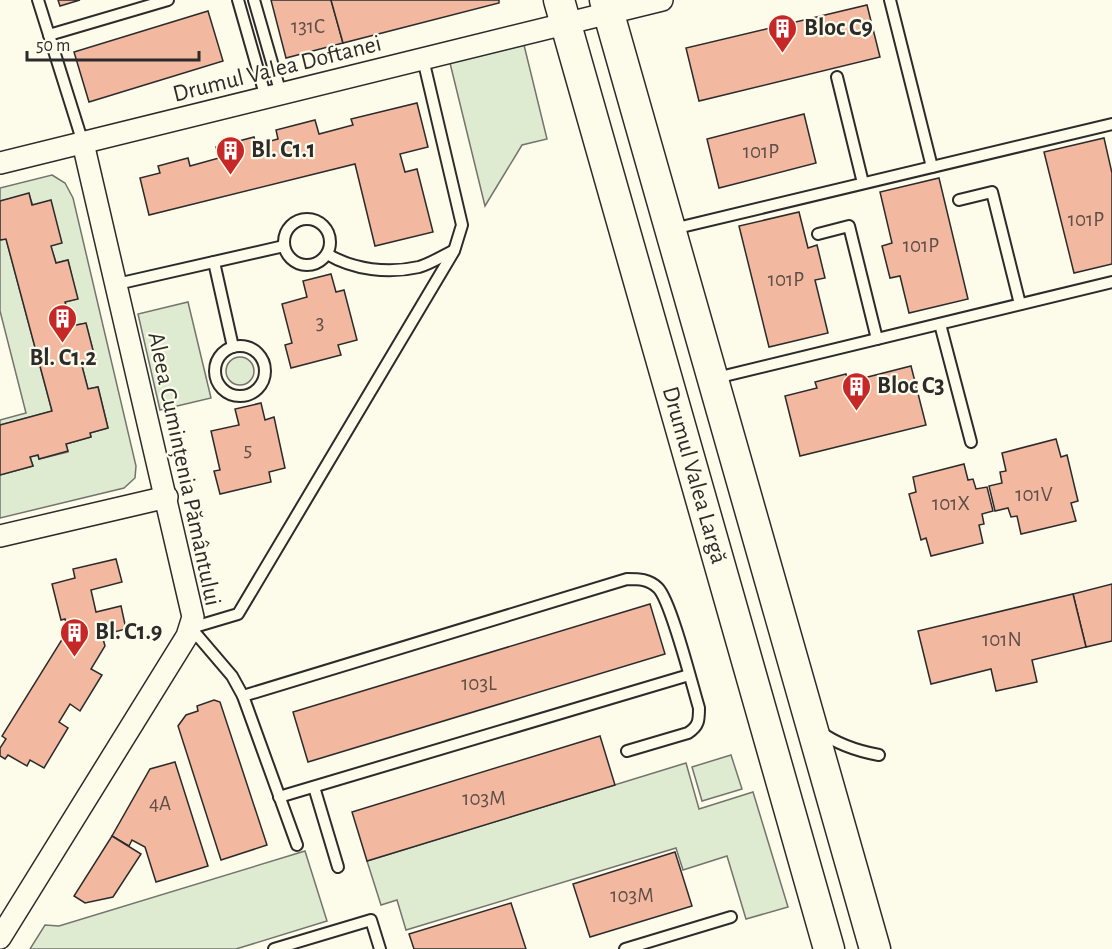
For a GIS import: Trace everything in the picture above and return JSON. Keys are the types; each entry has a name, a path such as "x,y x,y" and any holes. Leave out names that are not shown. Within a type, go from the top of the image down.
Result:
{"main road":[{"name":"Drumul Valea Largă","path":"607,7 875,949"},
{"name":"Drumul Valea Largă","path":"562,12 829,949"},
{"path":"775,760 815,736"},
{"path":"788,806 831,794"}],"street":[{"path":"607,7 662,0"},
{"name":"Drumul Valea Doftanei","path":"0,164 423,59 562,12 607,7"},
{"name":"Aleea Cumințenia Pământului","path":"0,938 191,628 193,616 83,143"},
{"path":"0,536 167,497"}],"lane":[{"path":"38,0 83,143"},
{"path":"49,35 168,0"},
{"path":"238,0 273,96"},
{"path":"254,0 273,96"},
{"path":"890,0 932,167"},
{"path":"297,845 243,696 216,654 191,628 238,614 454,251 462,225 423,59"},
{"path":"837,78 863,183"},
{"path":"670,230 1112,124"},
{"path":"959,200 992,192 1020,304"},
{"path":"311,220 324,227 330,240 327,254 316,263 302,265 290,258 284,246 287,231 297,222 311,220"},
{"path":"818,234 849,226 877,339"},
{"path":"117,284 284,246"},
{"path":"327,254 339,261 358,267 380,270 420,267 454,251"},
{"path":"214,262 233,347"},
{"path":"713,379 1112,282"},
{"path":"940,324 970,442"},
{"path":"242,346 257,353 265,367 265,375 257,390 242,396 226,393 216,380 216,364 220,356 233,347 242,346"},
{"path":"243,696 627,579 638,579 650,582 665,597 699,708 699,720 696,728 679,736 627,752"},
{"path":"279,797 689,675"},
{"path":"815,736 859,751 879,755"},
{"path":"314,787 338,867"},
{"path":"625,949 731,917"},
{"path":"274,949 371,920 380,949"}],"green space":[{"path":"524,45 547,139 522,145 485,206 450,63"},
{"path":"52,175 65,183 73,198 136,466 135,478 124,488 0,518 0,475 33,466 30,457 38,455 39,459 68,452 66,444 91,437 90,433 108,428 98,387 88,389 82,366 96,362 86,323 71,326 65,302 77,299 68,260 56,263 29,194 0,201 0,188"},
{"path":"6,239 52,411 0,425 0,420 26,413 0,311 0,240"},
{"path":"188,302 211,398 160,410 138,314"},
{"path":"240,357 250,361 254,371 250,381 240,385 230,381 226,371 230,361"},
{"path":"731,755 742,789 702,801 692,767"},
{"path":"686,763 699,809 753,792 788,907 746,919 727,856 683,870 676,848 406,930 397,900 381,905 367,861"},
{"path":"305,851 327,921 236,949 30,949 45,925 59,926"}],"building":[{"path":"58,0 80,0 60,6"},
{"path":"271,0 331,0 343,43 286,58"},
{"path":"331,0 499,0 499,3 343,43"},
{"name":"Bloc C9","path":"867,5 880,57 699,101 686,48"},
{"path":"208,11 223,61 89,102 74,52"},
{"name":"Bl. C1.1","path":"417,103 428,147 400,154 405,172 417,169 433,232 375,246 355,164 149,215 140,178 160,173 158,166 188,158 190,166 219,158 216,147 254,137 256,145 278,139 276,130 315,120 319,134 353,125 351,119"},
{"path":"804,114 816,163 719,188 707,139"},
{"path":"1104,138 1112,173 1112,264 1074,273 1044,152"},
{"path":"939,178 968,299 909,313 900,276 890,278 882,246 892,243 880,192"},
{"name":"Bl. C1.2","path":"29,193 32,205 51,200 62,243 51,246 56,263 68,260 78,299 65,302 71,326 86,323 96,362 82,366 88,389 98,387 108,428 90,433 91,437 66,444 68,451 39,459 38,455 30,457 33,466 0,475 0,425 52,411 6,239 0,240 0,201"},
{"path":"799,212 808,248 817,245 825,278 815,280 828,333 769,347 739,226"},
{"path":"331,274 336,292 344,290 357,340 338,345 341,355 291,368 285,345 292,343 282,304 307,297 303,281"},
{"name":"Bloc C3","path":"911,366 926,425 800,456 785,396 817,388 815,382 846,374 848,382"},
{"path":"261,403 265,420 274,417 285,468 269,472 271,482 220,494 214,471 220,470 211,431 239,425 235,409"},
{"path":"1056,439 1061,457 1067,455 1078,501 1071,503 1076,521 1021,534 1017,516 1011,517 1008,508 995,511 989,486 1002,483 1000,472 1006,471 1002,453"},
{"path":"964,464 968,480 973,479 976,489 987,487 993,511 982,514 984,524 979,525 983,543 931,556 926,538 921,540 909,494 916,492 913,477"},
{"name":"Bl. C1.9","path":"116,559 122,582 91,590 96,612 121,606 126,629 102,635 105,646 91,669 102,675 80,711 70,704 59,722 68,728 44,768 30,760 27,766 8,755 5,759 0,756 0,748 6,739 2,736 68,630 65,619 61,620 52,584 75,578 73,569"},
{"path":"1112,584 1112,641 1086,647 1073,594"},
{"path":"1073,594 1086,647 1032,660 1037,682 996,691 991,669 931,684 918,631"},
{"path":"650,604 665,654 308,762 293,712"},
{"path":"214,700 220,702 267,845 221,860 178,726 186,715 198,711 197,706"},
{"path":"600,736 615,785 367,861 352,812"},
{"path":"175,762 208,866 156,882 145,847 132,840 129,846 112,836 150,769"},
{"path":"112,836 141,854 113,897 85,903 74,896"},
{"path":"675,852 692,906 590,937 573,884"},
{"path":"511,903 526,949 414,949 409,934"}],"place":[{"name":"Bloc C9","path":"783,54"},
{"name":"Bl. C1.1","path":"230,176"},
{"name":"Bl. C1.2","path":"63,344"},
{"name":"Bloc C3","path":"856,412"},
{"name":"Bl. C1.9","path":"74,658"}]}
